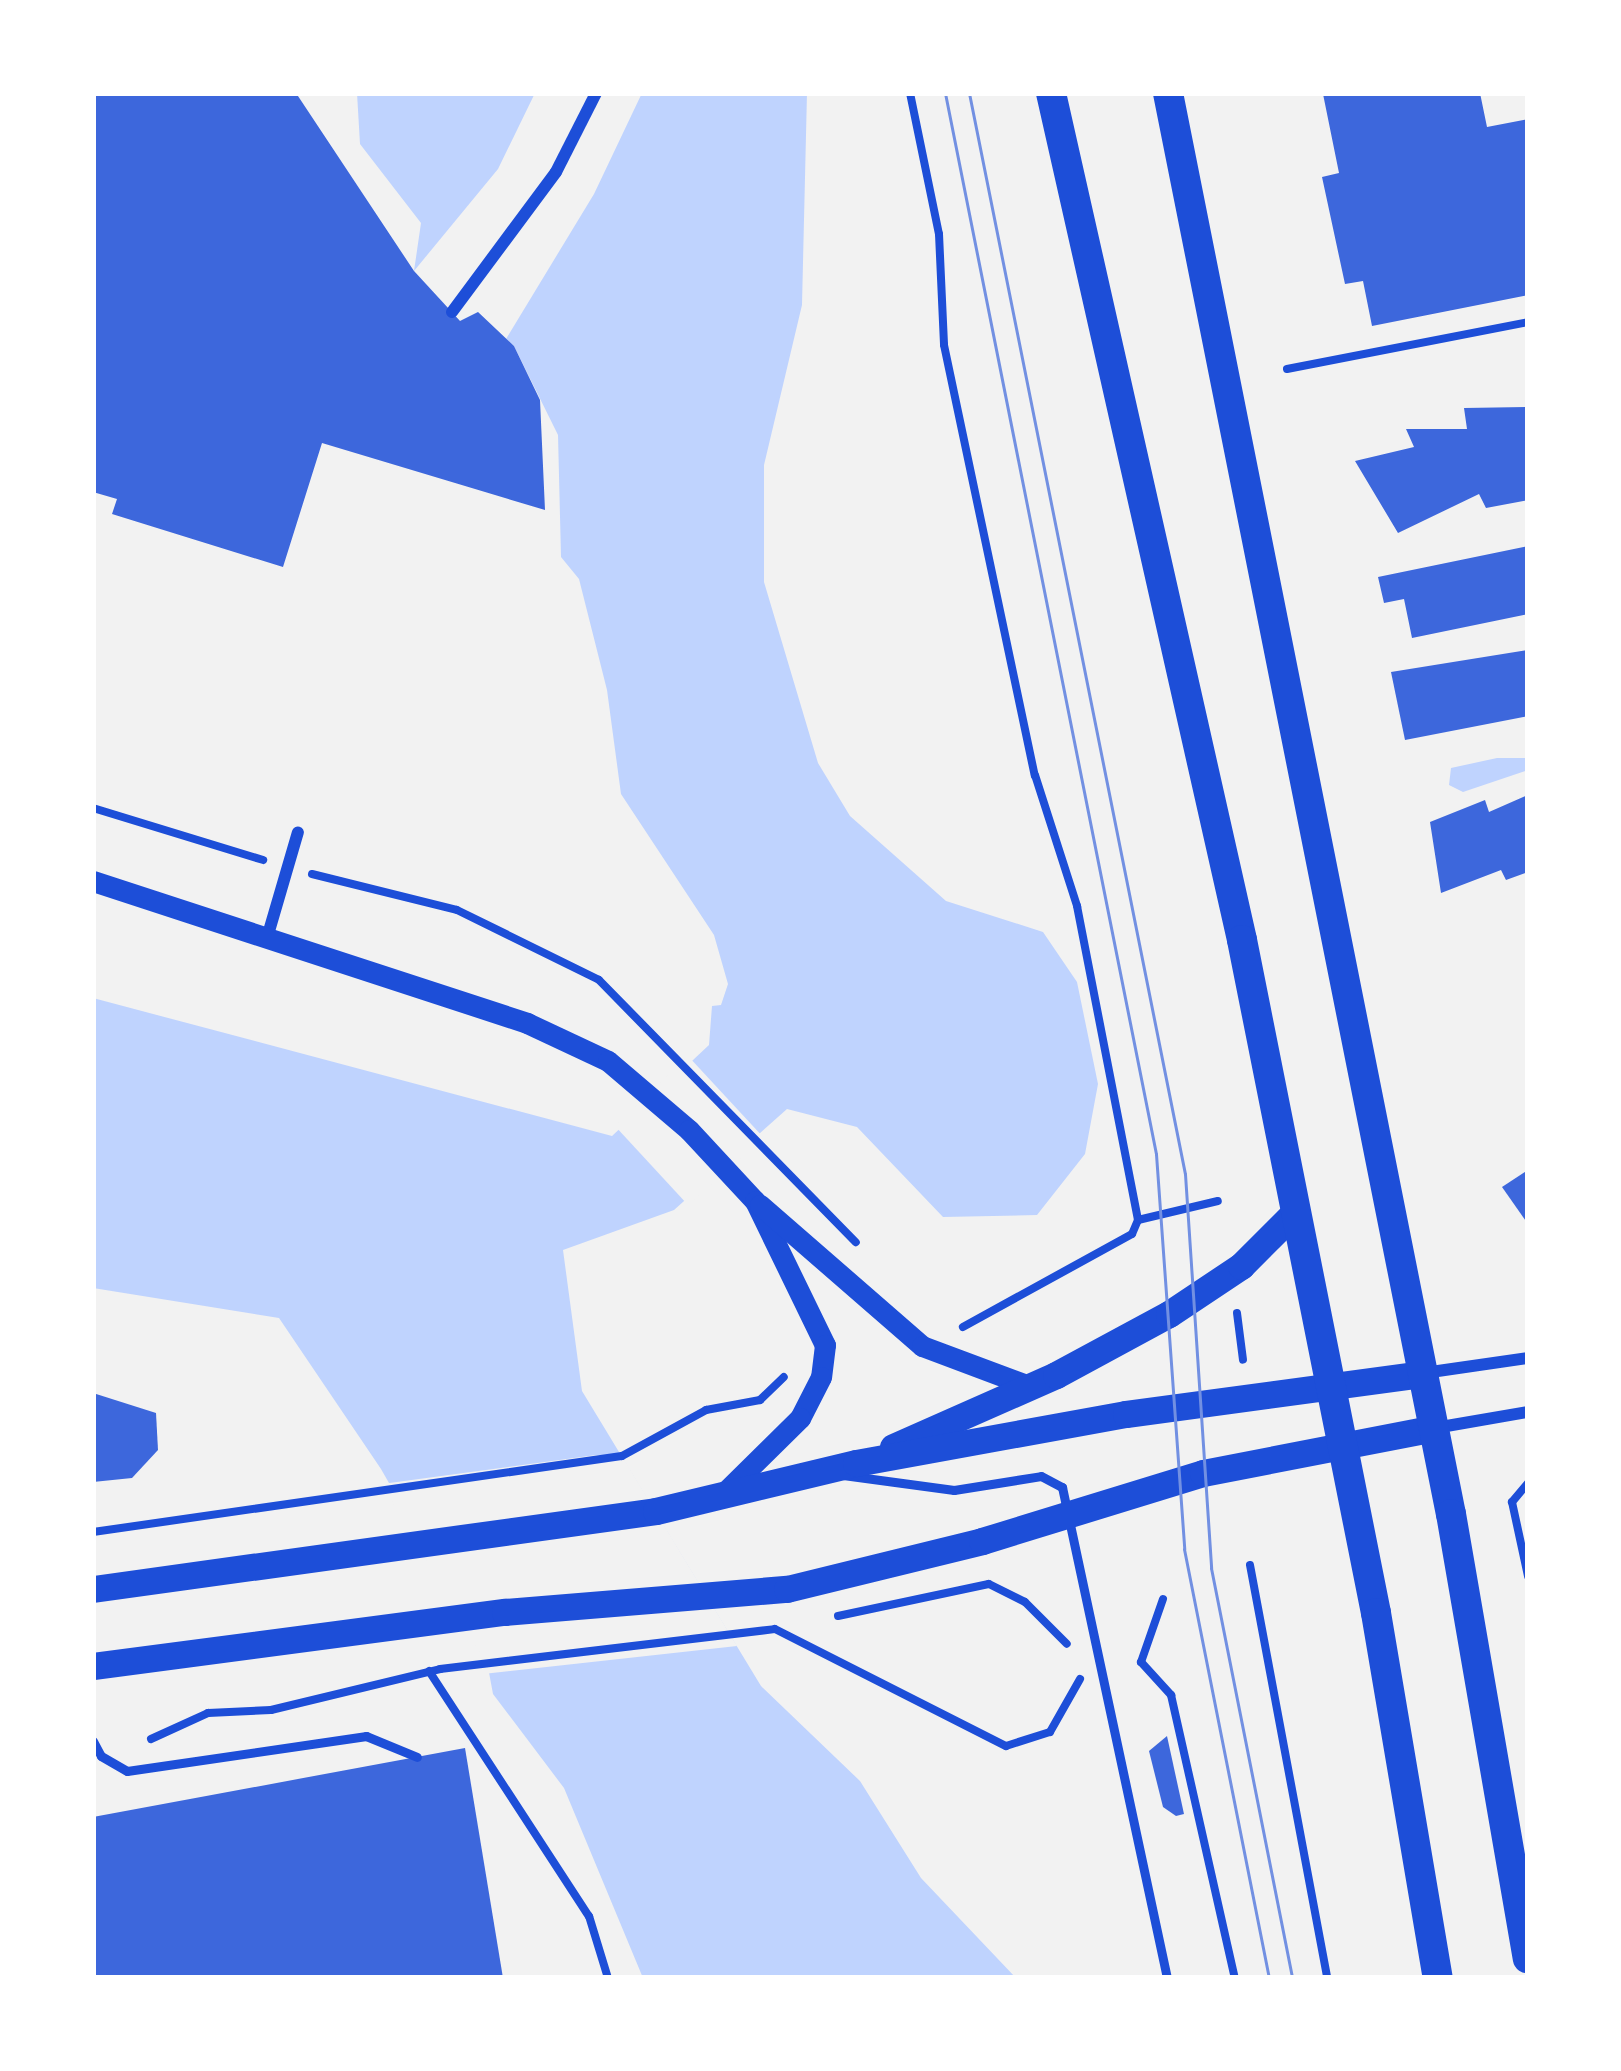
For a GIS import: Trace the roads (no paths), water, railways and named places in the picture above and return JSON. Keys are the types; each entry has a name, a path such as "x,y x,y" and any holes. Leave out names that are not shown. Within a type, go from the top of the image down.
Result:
{"highway":[{"path":"1052,93 1242,940 1342,1445 1438,1978"},
{"path":"1168,93 1435,1428 1528,1958"}],"main road":[{"path":"856,1463 1029,1386 1208,1290 1295,1212"},
{"path":"93,1588 656,1511 856,1463 1330,1383 1423,1374"},
{"path":"94,1671 421,1623 706,1600 821,1582 1202,1473 1435,1428"}],"street":[{"path":"452,312 556,172 596,93"},
{"path":"267,938 298,832"},
{"path":"93,880 527,1023 608,1061 751,1196 922,1346 1029,1386"},
{"path":"721,1497 800,1418 825,1354 821,1326 751,1196"},
{"path":"1423,1374 1528,1358"},
{"path":"1435,1428 1528,1412"}],"lane":[{"path":"820,1472 954,1490 1041,1476 1062,1487 1167,1978"},
{"path":"93,1741 106,1760 142,1770 366,1736 417,1757"}],"water":[{"path":"357,93 807,93 802,305 764,465 764,582 818,763 850,816 946,901 1043,932 1077,982 1098,1084 1085,1154 1037,1215 943,1217 857,1127 787,1109 674,1210 563,1250 582,1391 761,1686 860,1781 921,1878 1016,1978 643,1978 564,1788 493,1694 485,1651 381,1469 279,1318 93,1288 93,998 612,1136 709,1045 712,1006 721,1005 728,984 714,935 621,794 607,690 579,579 561,557 558,435 514,346 478,312 460,321 414,271 421,223 360,144"},
{"path":"1497,758 1526,758 1528,770 1463,792 1449,785 1451,768"}],"tram line":[{"path":"945,93 1156,1154 1184,1549 1269,1978"},
{"path":"969,93 1185,1174 1211,1568 1292,1978"}]}
